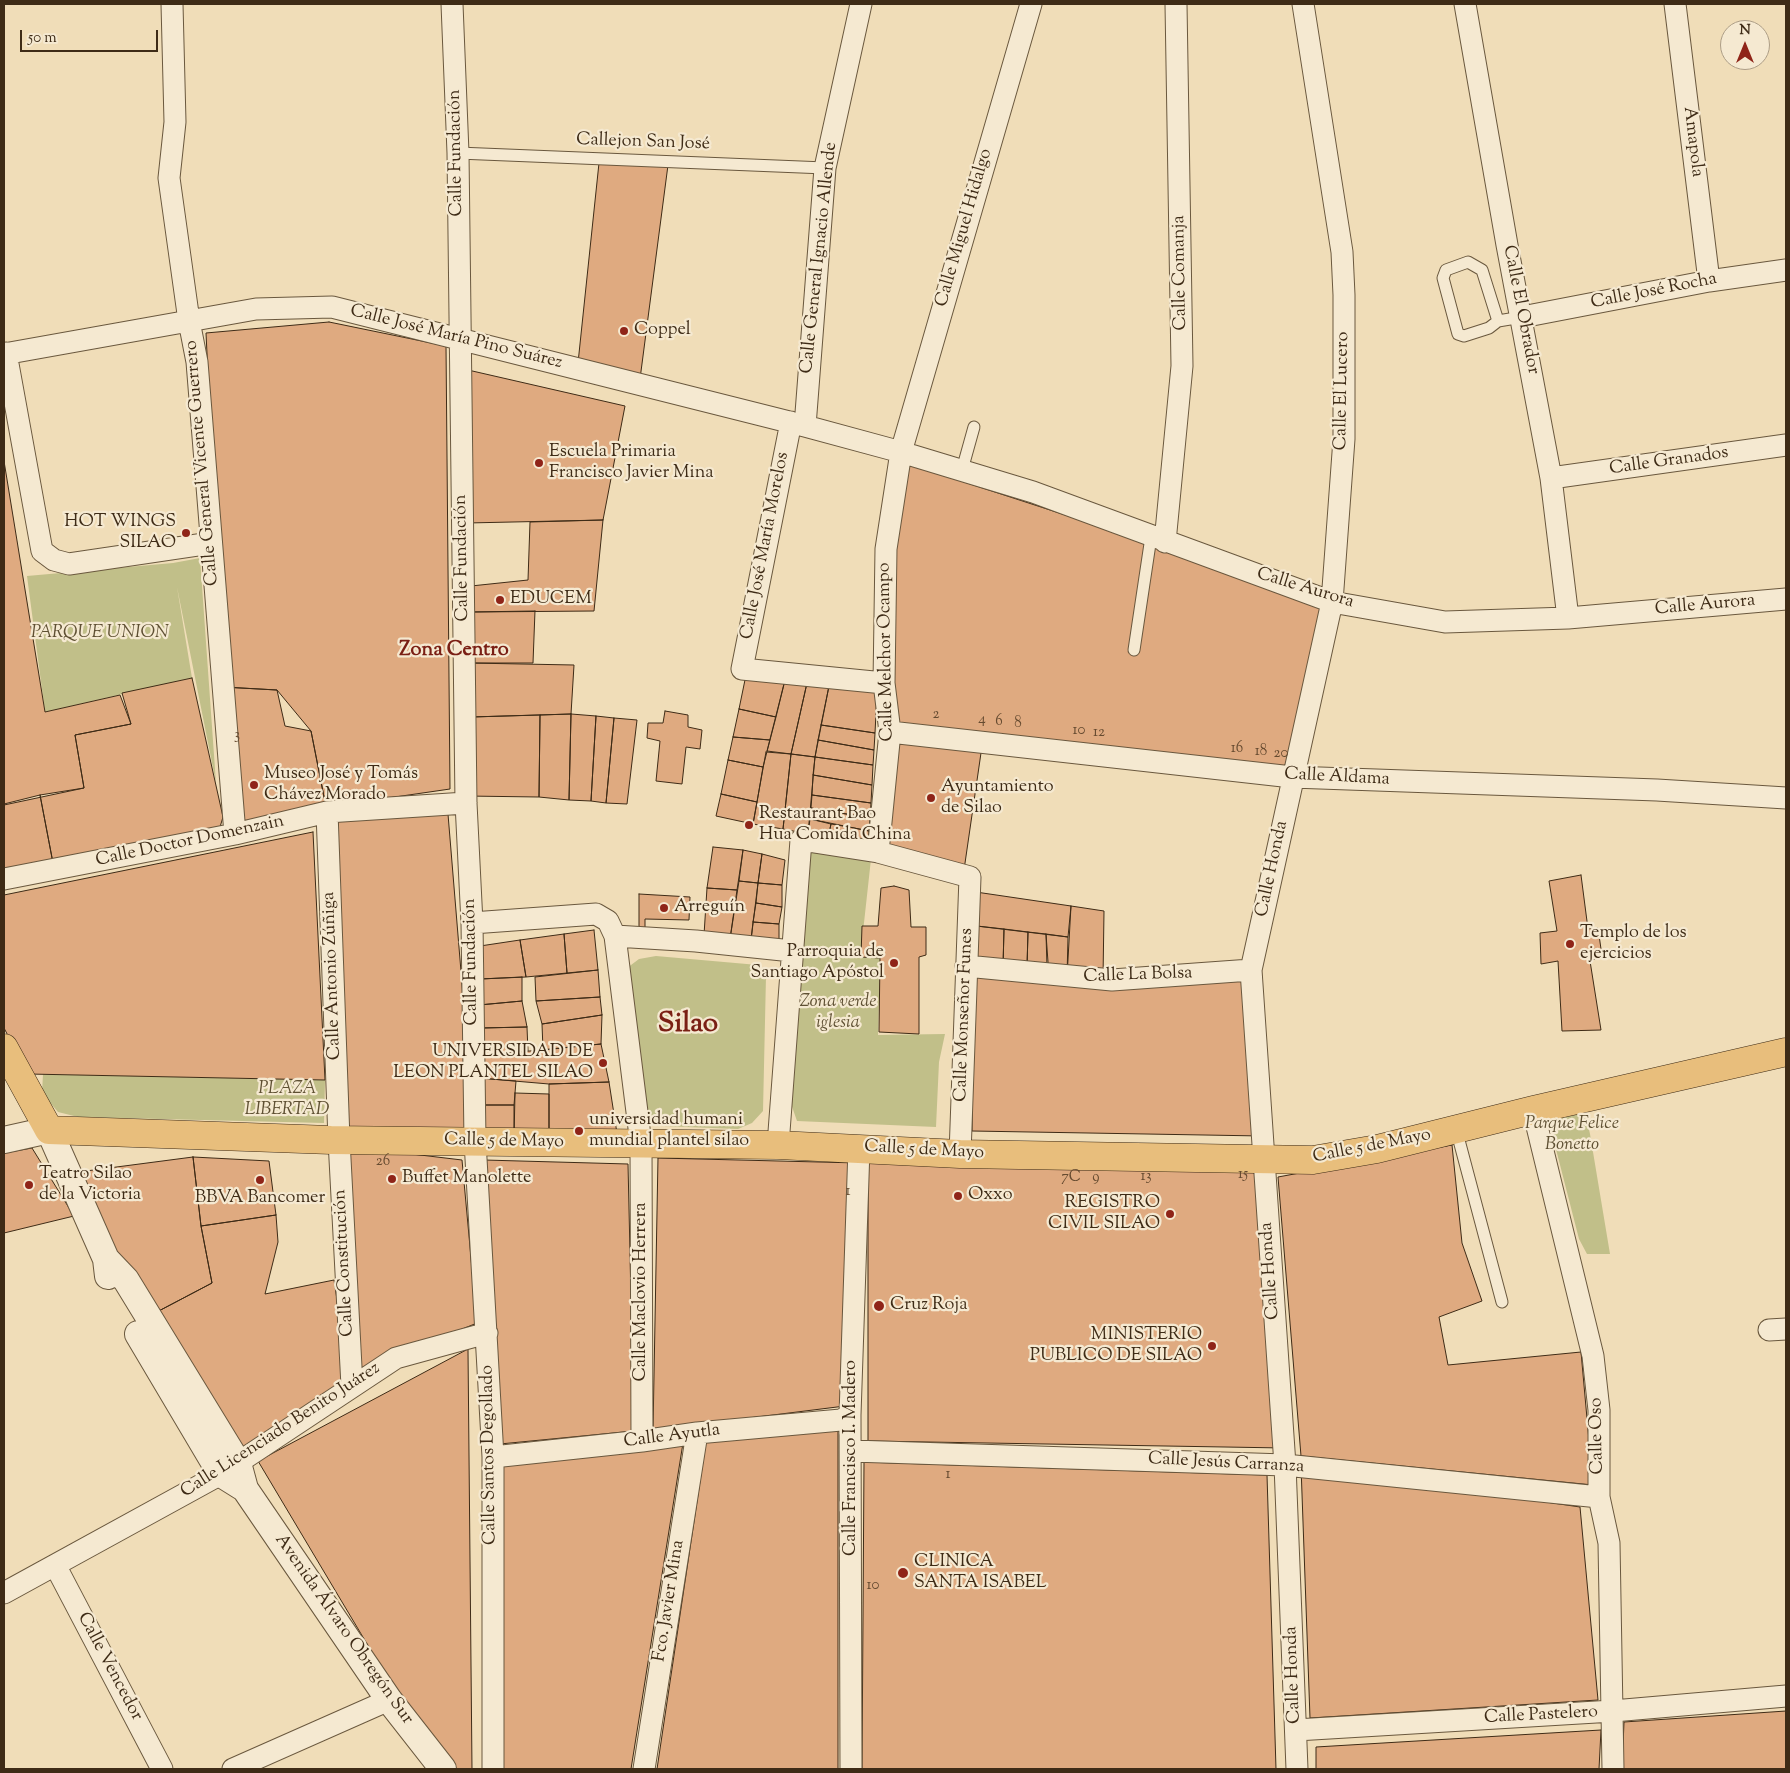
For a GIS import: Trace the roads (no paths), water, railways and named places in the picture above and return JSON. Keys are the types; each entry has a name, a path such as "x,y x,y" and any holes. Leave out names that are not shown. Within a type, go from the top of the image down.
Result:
{"main road":[{"path":"4,1048 49,1130"},
{"name":"Calle 5 de Mayo","path":"49,1130 339,1140 778,1146 859,1148 960,1154 1313,1160 1377,1149 1533,1110 1786,1052"}],"street":[{"name":"Calle General Vicente Guerrero","path":"172,4 175,122 169,178 189,321 197,362 235,834"},
{"name":"Calle Fundación","path":"452,4 458,153 466,803 472,923 475,1142"},
{"name":"Calle General Ignacio Allende","path":"798,424 825,168 861,4"},
{"name":"Calle Miguel Hidalgo","path":"901,452 1031,4"},
{"name":"Calle Comanja","path":"1158,540 1182,366 1176,4"},
{"name":"Calle El Lucero","path":"1292,778 1332,602 1344,439 1344,296 1342,252 1303,4"},
{"name":"Calle El Obrador","path":"1465,4 1505,235 1551,478 1568,618"},
{"name":"Amapola","path":"1675,4 1709,281"},
{"name":"Calle José Rocha","path":"1522,317 1709,281 1786,270"},
{"name":"Calle José María Pino Suárez","path":"5,354 256,308 332,307 798,424 901,452"},
{"path":"5,354 42,551 54,560 69,564 211,543"},
{"name":"Calle José María Morelos","path":"798,424 742,669 884,683"},
{"name":"Calle Granados","path":"1551,478 1786,445"},
{"name":"Calle Aurora","path":"901,452 1033,492 1158,540 1332,602 1445,622 1568,618 1786,599"},
{"name":"Calle Melchor Ocampo","path":"878,852 890,732 884,683 886,549 901,452"},
{"name":"Calle Aldama","path":"890,732 1292,778 1639,790 1786,798"},
{"name":"Calle Honda","path":"1292,778 1251,970 1285,1465 1297,1769"},
{"name":"Calle Doctor Domenzain","path":"4,879 235,834 327,812 466,803"},
{"name":"Calle Antonio Zúñiga","path":"327,812 339,1140"},
{"path":"778,1146 801,840 878,852"},
{"name":"Calle Monseñor Funes","path":"878,852 970,877 960,1154"},
{"path":"472,923 596,914 608,921 615,936 696,940 792,951"},
{"name":"Calle Maclovio Herrera","path":"615,936 641,1144 642,1441"},
{"name":"Calle La Bolsa","path":"966,966 1112,980 1251,970"},
{"name":"Calle Oso","path":"1533,1110 1593,1356 1599,1410 1599,1497 1609,1542 1613,1769"},
{"path":"4,1140 49,1130"},
{"name":"Avenida Álvaro Obregón Sur","path":"49,1130 106,1259 126,1280 230,1468 390,1700 443,1769"},
{"name":"Calle Constitución","path":"339,1140 352,1386"},
{"name":"Calle Santos Degollado","path":"475,1142 493,1457 493,1769"},
{"name":"Calle Francisco I. Madero","path":"851,1769 852,1451 850,1415 859,1148"},
{"name":"Calle Licenciado Benito Juárez","path":"4,1594 230,1468 396,1358 487,1333"},
{"name":"Calle Ayutla","path":"493,1457 642,1441 697,1433 841,1420 850,1415"},
{"name":"Fco. Javier Mina","path":"644,1769 697,1433"},
{"name":"Calle Jesús Carranza","path":"852,1451 1285,1465 1599,1497"},
{"name":"Calle Vencedor","path":"55,1565 162,1769"},
{"name":"Calle Pastelero","path":"1296,1730 1613,1711 1786,1696"},
{"path":"233,1769 390,1700"}],"lane":[{"name":"Callejon San José","path":"458,153 825,168"},
{"path":"1498,321 1482,270 1468,262 1446,270 1443,278 1458,334 1464,336 1489,328 1498,321 1522,317"},
{"path":"962,470 974,427"},
{"path":"1134,650 1158,540"},
{"path":"1456,1129 1502,1302"}],"place":[{"name":"Coppel","path":"624,331"},
{"name":"Escuela Primaria Francisco Javier Mina","path":"539,463"},
{"name":"HOT WINGS SILAO","path":"186,533"},
{"name":"EDUCEM","path":"500,600"},
{"name":"Museo José y Tomás Chávez Morado","path":"254,785"},
{"name":"Ayuntamiento de Silao","path":"931,798"},
{"name":"Restaurant Bao Hua Comida China","path":"749,825"},
{"name":"Arreguín","path":"664,908"},
{"name":"Templo de los ejercicios","path":"1570,944"},
{"name":"Parroquia de Santiago Apóstol","path":"894,963"},
{"name":"UNIVERSIDAD DE LEON PLANTEL SILAO","path":"603,1063"},
{"name":"universidad humani mundial plantel silao","path":"579,1131"},
{"name":"Buffet Manolette","path":"392,1179"},
{"name":"BBVA Bancomer","path":"260,1180"},
{"name":"Teatro Silao de la Victoria","path":"29,1185"},
{"name":"Oxxo","path":"958,1196"},
{"name":"REGISTRO CIVIL SILAO","path":"1170,1214"},
{"name":"Cruz Roja","path":"879,1306"},
{"name":"MINISTERIO PUBLICO DE SILAO","path":"1212,1346"},
{"name":"CLINICA SANTA ISABEL","path":"903,1573"}],"district":[{"name":"Zona Centro","path":"454,652"},
{"name":"Silao","path":"688,1026"}],"park label":[{"name":"PARQUE UNION","path":"100,634"},
{"name":"Zona verde iglesia","path":"838,1013"},
{"name":"PLAZA LIBERTAD","path":"287,1100"},
{"name":"Parque Felice Bonetto","path":"1572,1135"}]}
